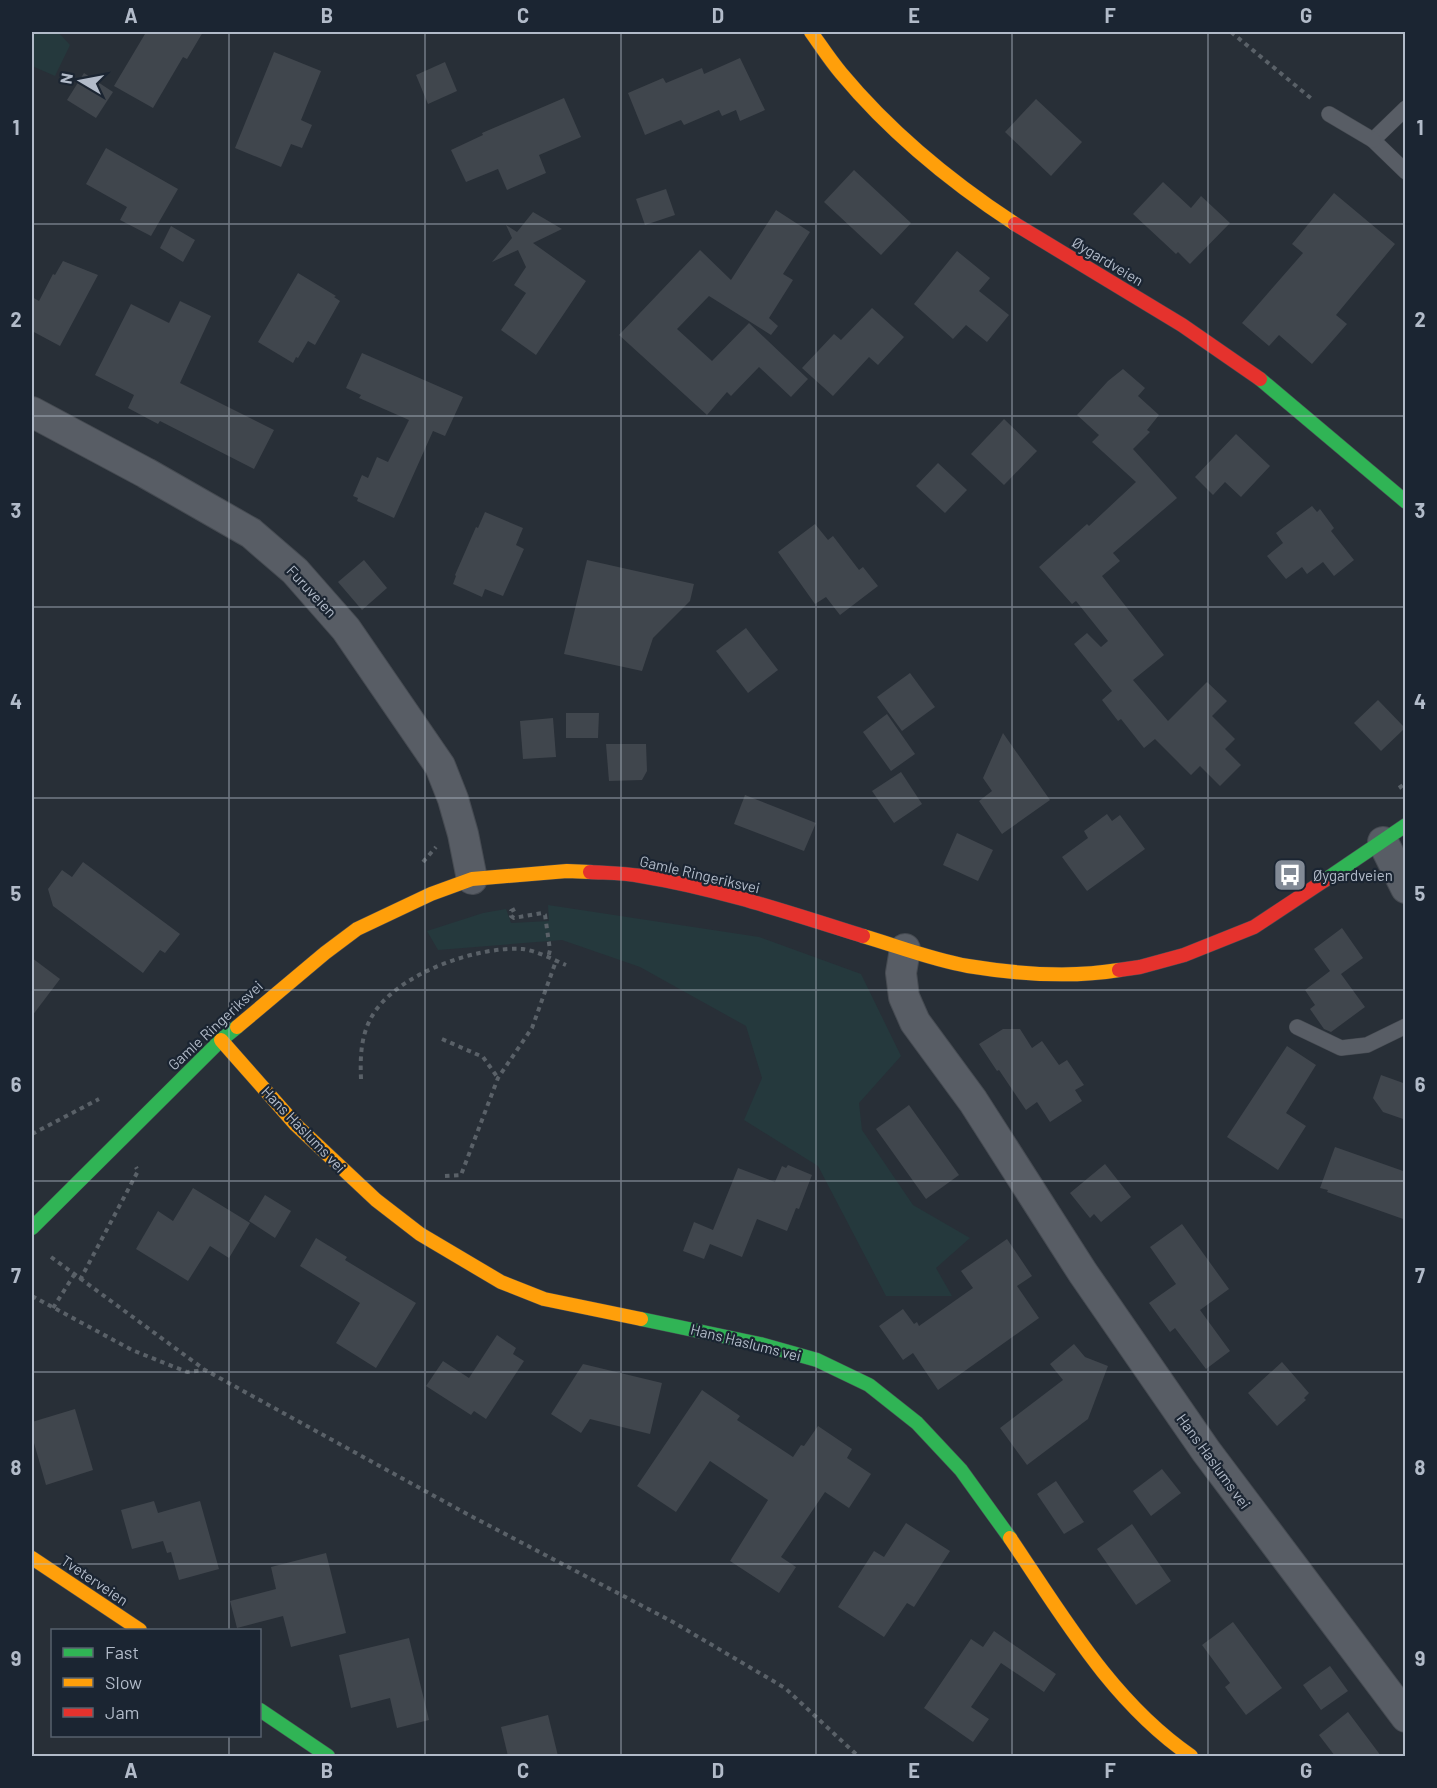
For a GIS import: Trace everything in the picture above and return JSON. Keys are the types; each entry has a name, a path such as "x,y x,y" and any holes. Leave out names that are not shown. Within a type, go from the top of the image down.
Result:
{"street":[{"name":"Øygardveien","path":"811,32 840,71 875,110 973,195 1031,234 1213,345 1267,383 1406,502"},
{"name":"Furuveien","path":"32,412 146,472 251,532 295,571 346,629 440,766 463,834 472,879"},
{"name":"Gamle Ringeriksvei","path":"32,1228 221,1040 278,990 357,929 431,894 472,879 567,871 638,875 683,884 773,908 968,966 1028,973 1101,973 1140,967 1184,956 1254,927 1394,834"},
{"path":"1394,834 1406,888"},
{"name":"Hans Haslums vei","path":"905,949 901,973 904,997 915,1022 973,1101 1083,1273 1206,1451 1406,1717"},
{"name":"Hans Haslums vei","path":"221,1040 296,1125 376,1200 420,1234 501,1282 544,1299 760,1344 817,1360 869,1386 917,1423 961,1470 1074,1633 1127,1701 1169,1742 1191,1756"},
{"name":"Tveterveien","path":"32,1558 138,1629"},
{"path":"261,1711 328,1756"}],"lane":[{"path":"1373,140 1406,108"},
{"path":"1329,114 1373,140 1406,172"},
{"path":"1297,1027 1341,1048 1367,1044 1406,1026"}],"path":[{"path":"1231,32 1329,114"},
{"path":"1400,788 1406,783"},
{"path":"511,916 514,918 545,915 550,950 548,958"},
{"path":"361,1079 360,1049 367,1026 376,1009 388,994 400,986 466,955 494,951 525,949 567,965"},
{"path":"446,1176 461,1175 498,1077 532,1028 556,961"},
{"path":"442,1039 483,1057 498,1077"},
{"path":"32,1134 99,1099"},
{"path":"80,1280 138,1171 132,1160"},
{"path":"51,1257 205,1370 467,1514 673,1623 785,1688 858,1756"},
{"path":"53,1308 74,1275"},
{"path":"32,1296 132,1350 187,1372 205,1370"}],"green space":[{"path":"32,32 58,32 70,45 55,76 32,66"},
{"path":"548,905 759,937 861,974 901,1056 859,1103 862,1130 913,1205 970,1238 936,1268 952,1296 886,1296 818,1166 744,1120 762,1078 746,1026 640,967 562,940 438,950 427,931 483,913 506,909 511,923 549,921"}],"building":[{"path":"140,32 203,32 187,59 183,57 153,108 114,86 145,34"},
{"path":"274,52 321,71 301,120 312,125 302,148 291,144 281,167 235,148"},
{"path":"740,58 765,110 740,121 736,110 722,116 719,110 684,125 681,120 645,135 628,93 663,78 666,83 702,68 704,74"},
{"path":"445,62 457,91 428,104 416,75"},
{"path":"84,73 113,92 96,118 67,100"},
{"path":"564,98 581,137 539,155 546,173 507,190 498,169 466,182 451,150 483,135 482,133"},
{"path":"1036,99 1082,142 1051,176 1005,132"},
{"path":"106,148 178,189 151,236 120,220 127,207 86,184"},
{"path":"854,170 911,223 881,255 824,202"},
{"path":"1163,182 1191,208 1201,196 1230,223 1190,264 1133,214"},
{"path":"666,189 675,215 645,225 636,199"},
{"path":"1334,193 1395,244 1336,315 1347,324 1312,364 1279,335 1269,346 1242,323 1303,253 1292,244"},
{"path":"776,210 810,232 783,274 793,280 769,318 778,326 771,335 709,296 677,329 712,361 749,323 808,379 791,397 759,367 731,396 727,392 707,415 619,335 700,250 731,280"},
{"path":"533,212 562,229 533,243 586,281 536,355 501,330 526,293 514,285 526,267 518,250 492,262 512,238 506,225 517,232"},
{"path":"171,226 195,240 183,262 160,248"},
{"path":"957,251 990,278 979,291 1009,315 987,342 966,325 953,339 914,304"},
{"path":"63,261 98,275 60,346 32,331 32,297 39,301 53,274 55,275"},
{"path":"298,273 336,296 334,297 340,301 315,345 308,341 293,363 258,342"},
{"path":"180,301 211,316 180,383 274,430 254,469 160,421 158,424 128,408 134,395 95,375 131,304 169,323"},
{"path":"872,308 904,337 878,365 869,357 833,396 802,368 834,334 841,340"},
{"path":"362,353 463,397 445,436 433,431 394,518 357,501 358,498 353,496 362,475 368,478 377,457 388,462 409,420 359,398 361,395 346,388"},
{"path":"1123,369 1145,388 1138,396 1159,415 1147,430 1150,432 1133,449 1177,498 1113,553 1120,561 1102,576 1164,655 1133,680 1168,721 1207,682 1227,701 1212,716 1235,739 1225,749 1241,765 1220,786 1200,766 1191,775 1155,739 1144,748 1121,719 1118,721 1102,700 1112,691 1074,644 1087,633 1101,647 1108,641 1076,601 1072,604 1039,567 1087,524 1089,526 1136,482 1092,442 1099,435 1077,415 1108,381"},
{"path":"1004,419 1037,451 1004,485 971,454"},
{"path":"1236,434 1270,466 1241,497 1225,482 1213,495 1195,477"},
{"path":"938,463 967,490 945,513 916,486"},
{"path":"1312,506 1317,512 1320,509 1334,528 1331,531 1354,560 1334,576 1323,562 1307,574 1302,567 1286,579 1267,556 1283,543 1276,533"},
{"path":"485,512 523,528 516,545 524,549 503,596 485,589 482,597 453,584 476,527 478,528"},
{"path":"815,524 828,540 833,536 859,570 863,567 878,586 840,615 826,597 815,604 778,552"},
{"path":"364,560 387,588 362,610 338,582"},
{"path":"587,560 694,584 690,601 653,638 642,671 564,654"},
{"path":"746,628 778,670 748,693 716,651"},
{"path":"910,673 935,707 902,731 877,697"},
{"path":"1378,700 1405,728 1381,751 1354,723"},
{"path":"566,713 599,713 598,738 566,738"},
{"path":"887,714 915,754 891,771 863,732"},
{"path":"553,718 556,757 523,759 520,721"},
{"path":"1003,733 1050,800 1002,834 979,801 992,791 983,778"},
{"path":"606,744 646,744 647,771 642,780 609,781"},
{"path":"901,772 922,804 894,823 872,791"},
{"path":"745,795 816,823 804,851 734,824"},
{"path":"1107,814 1112,821 1120,815 1145,849 1087,891 1062,857 1088,838 1084,831"},
{"path":"957,833 993,850 978,881 943,865"},
{"path":"83,862 180,934 165,953 160,950 143,973 53,906 48,889 62,870 72,877"},
{"path":"1342,928 1363,958 1341,974 1365,1007 1331,1032 1324,1029 1310,1009 1315,1005 1305,990 1330,971 1314,949"},
{"path":"32,958 60,979 32,1016"},
{"path":"1003,1029 1020,1029 1032,1048 1042,1041 1059,1065 1067,1060 1084,1085 1075,1090 1082,1101 1050,1122 1037,1102 1026,1110 979,1044"},
{"path":"1287,1046 1316,1065 1286,1113 1306,1126 1278,1170 1227,1137"},
{"path":"1381,1075 1406,1084 1406,1120 1383,1112 1373,1098"},
{"path":"909,1105 959,1175 926,1199 876,1129"},
{"path":"1335,1147 1406,1172 1406,1220 1320,1188"},
{"path":"1105,1164 1131,1197 1101,1222 1094,1214 1090,1218 1070,1193"},
{"path":"788,1165 812,1175 799,1209 796,1208 787,1231 757,1219 742,1257 710,1244 704,1259 683,1251 694,1222 713,1230 738,1168 775,1182 782,1166 786,1168"},
{"path":"193,1188 250,1223 229,1258 210,1246 188,1281 136,1249 158,1211 173,1221"},
{"path":"265,1195 291,1211 275,1238 249,1221"},
{"path":"1182,1224 1229,1289 1200,1310 1230,1351 1206,1369 1175,1328 1170,1332 1149,1303 1176,1284 1150,1247"},
{"path":"316,1238 347,1257 345,1260 416,1303 376,1368 336,1343 360,1303 300,1266"},
{"path":"1007,1239 1032,1276 1017,1286 1039,1318 938,1390 913,1353 903,1360 879,1326 903,1309 914,1324 917,1322 919,1326 973,1288 961,1271"},
{"path":"497,1335 516,1348 513,1354 524,1361 486,1419 474,1411 471,1415 426,1386 443,1361 469,1378"},
{"path":"1074,1344 1085,1357 1108,1366 1088,1419 1027,1465 1000,1428 1063,1380 1050,1364"},
{"path":"1282,1362 1309,1393 1304,1398 1306,1400 1277,1426 1248,1393"},
{"path":"583,1364 662,1383 650,1434 590,1419 581,1433 551,1414"},
{"path":"702,1390 740,1416 737,1420 793,1457 818,1426 852,1449 847,1458 871,1474 849,1508 825,1492 781,1557 796,1567 779,1593 730,1561 768,1500 710,1461 676,1512 637,1486"},
{"path":"75,1409 93,1470 46,1485 32,1436 32,1422"},
{"path":"1162,1469 1181,1493 1151,1516 1133,1491"},
{"path":"1056,1481 1084,1522 1064,1534 1037,1494"},
{"path":"154,1501 158,1513 200,1501 219,1569 179,1580 171,1552 167,1553 163,1541 132,1549 121,1510"},
{"path":"906,1523 950,1551 914,1607 907,1603 884,1637 838,1607 874,1551 884,1557"},
{"path":"1132,1524 1171,1581 1136,1605 1097,1549"},
{"path":"326,1553 346,1633 291,1647 283,1616 237,1628 230,1601 276,1589 271,1567"},
{"path":"1233,1622 1282,1688 1246,1715 1225,1687 1230,1683 1202,1645"},
{"path":"994,1631 1056,1674 1044,1692 1001,1663 971,1707 989,1719 973,1742 924,1708 971,1639 983,1647"},
{"path":"409,1638 429,1720 397,1728 390,1698 351,1708 339,1655"},
{"path":"1330,1666 1348,1691 1321,1710 1303,1685"},
{"path":"1348,1712 1381,1756 1335,1756 1319,1735"},
{"path":"548,1715 558,1756 508,1756 501,1727"}],"traffic: fast":[{"path":"1260,379 1406,502"},
{"path":"1325,880 1406,825"},
{"path":"32,1228 221,1040 237,1027"},
{"path":"641,1319 760,1344 817,1360 869,1385 917,1423 961,1470 1010,1538"},
{"path":"261,1711 328,1756"}],"traffic: slow":[{"path":"811,32 860,95 901,136 968,191 1015,224"},
{"path":"237,1027 357,929 431,894 472,879 567,871 590,872"},
{"path":"863,936 942,960 987,969 1063,974 1119,970"},
{"path":"221,1040 296,1125 376,1200 420,1234 501,1282 544,1299 641,1319"},
{"path":"1010,1538 1069,1627 1113,1684 1137,1710 1191,1756"},
{"path":"32,1558 138,1629"}],"traffic: jam":[{"path":"1015,224 1182,325 1260,379"},
{"path":"590,872 635,875 697,887 863,936"},
{"path":"1119,970 1184,955 1254,927 1325,880"}],"place":[{"name":"Øygardveien","path":"1290,875"}]}
